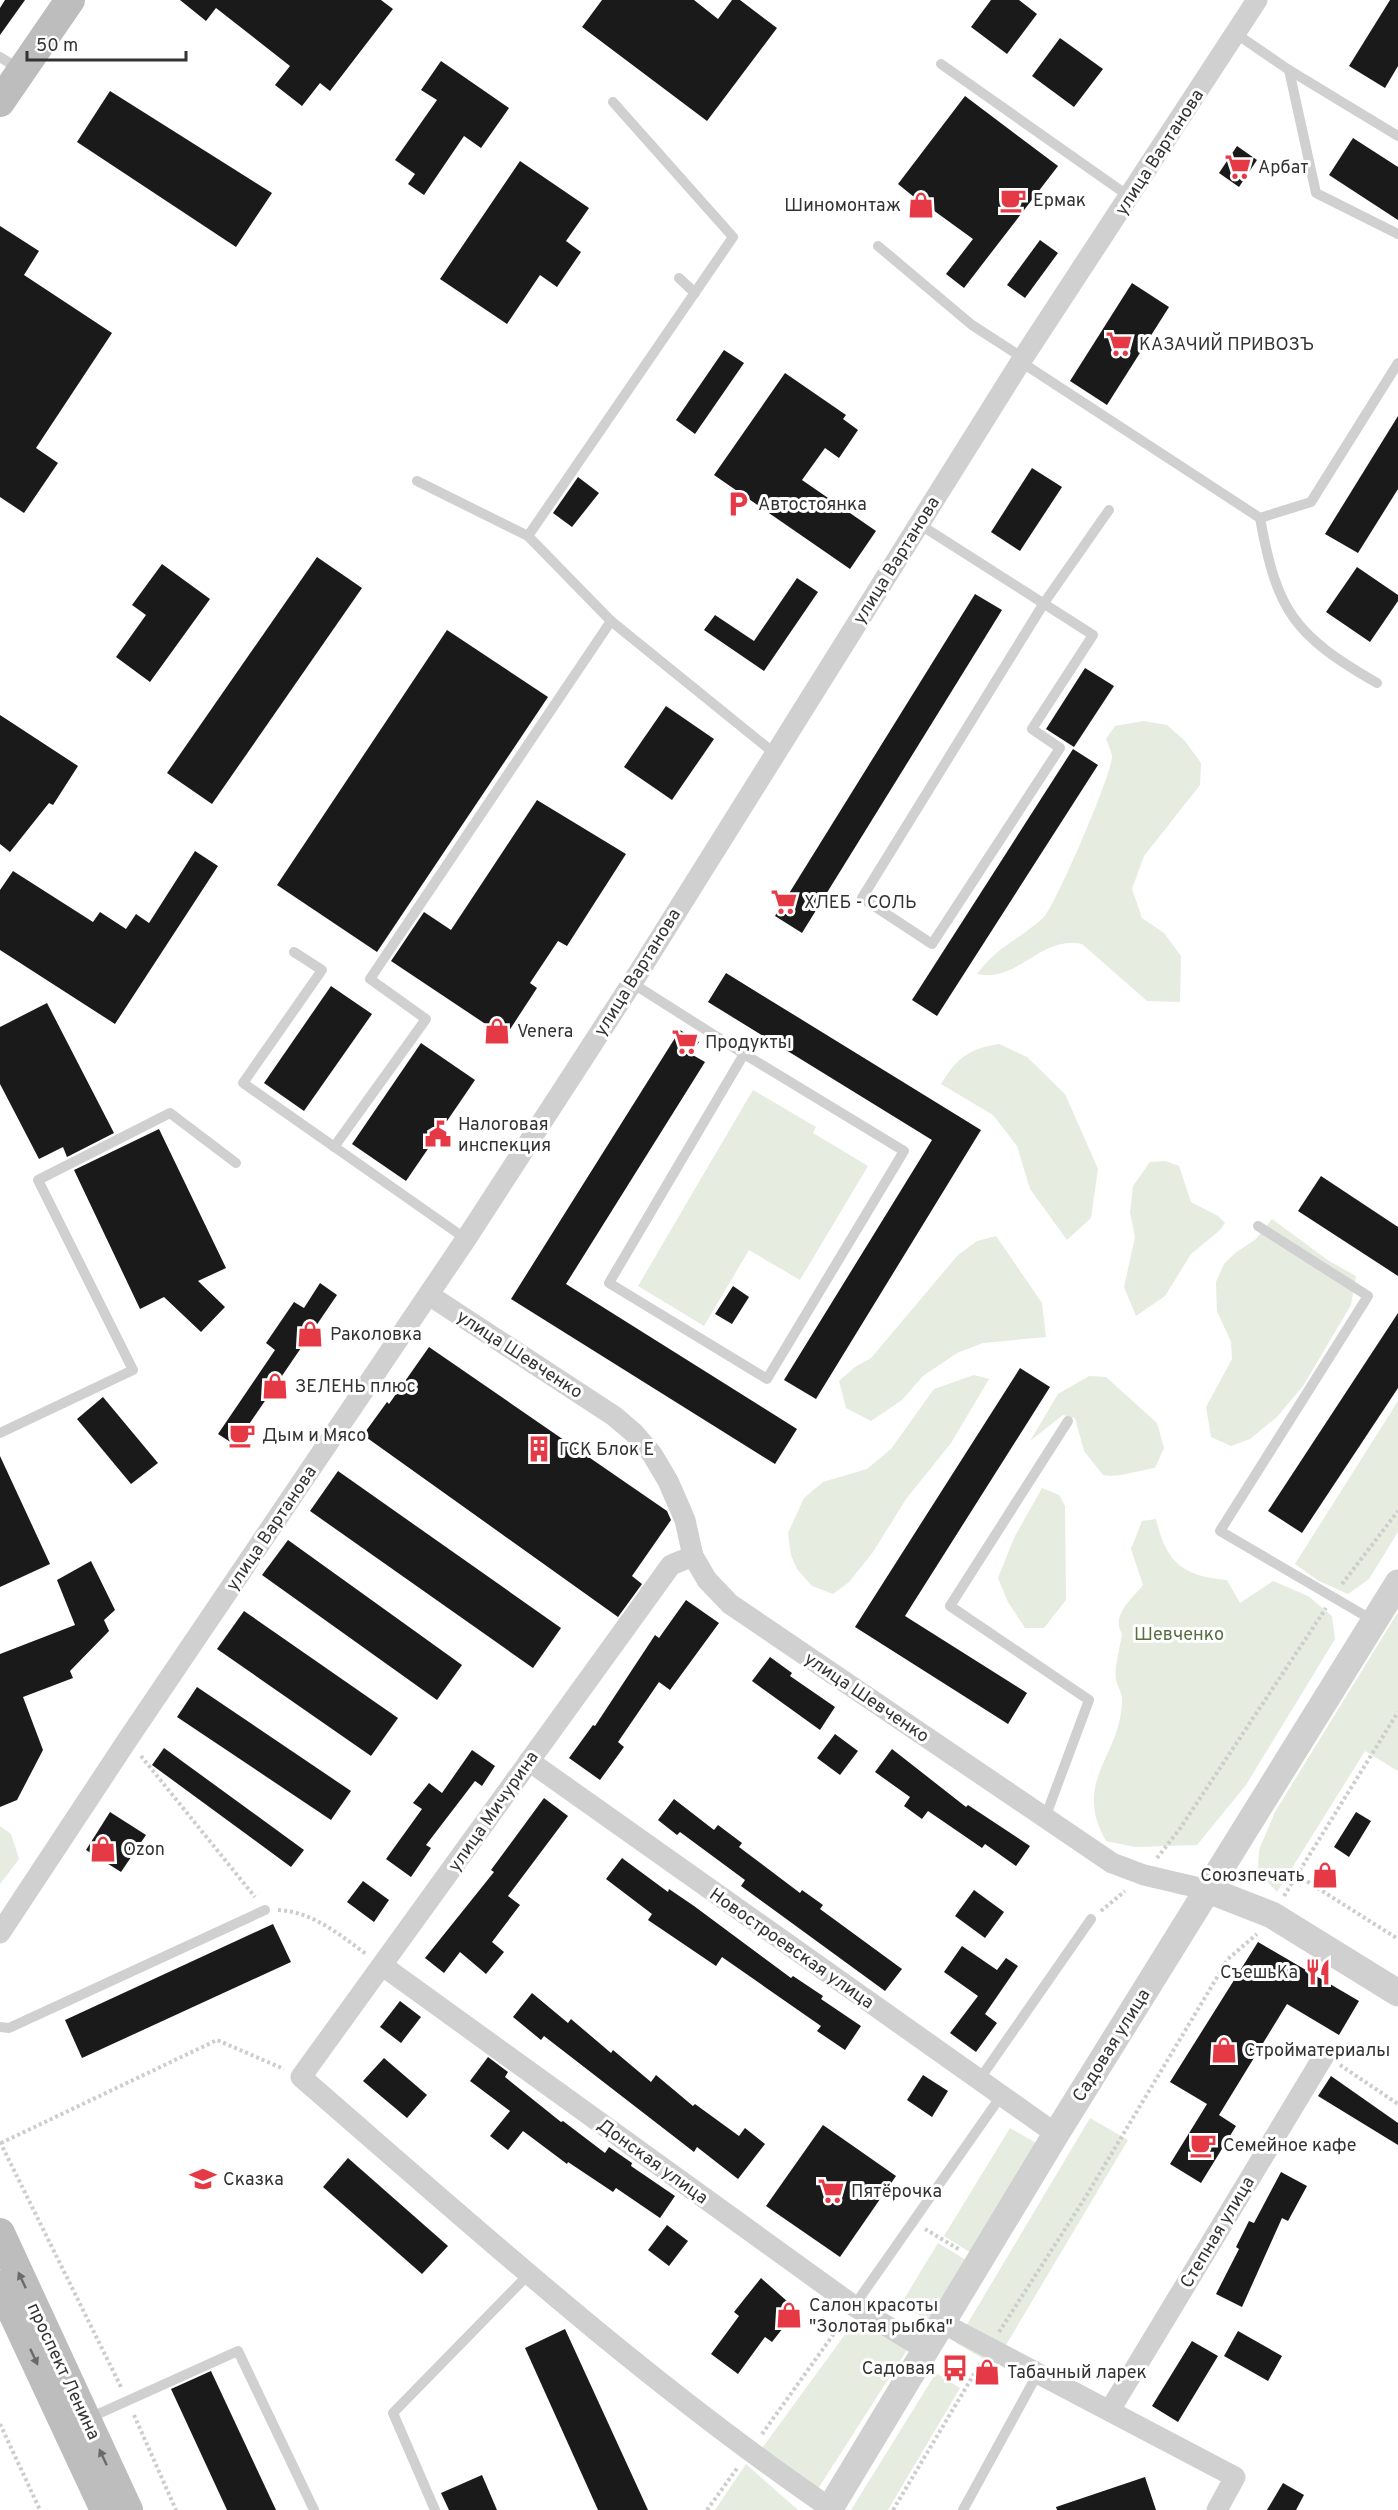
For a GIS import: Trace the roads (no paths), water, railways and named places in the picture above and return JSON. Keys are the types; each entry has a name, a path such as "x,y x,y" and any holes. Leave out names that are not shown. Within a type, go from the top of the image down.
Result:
{"main road":[{"path":"0,102 11,64 70,0"},
{"name":"проспект Ленина","path":"0,2233 128,2510"},
{"name":"проспект Ленина","path":"0,2285 14,2326 105,2510"}],"street":[{"name":"улица Вартанова","path":"0,1933 128,1739 466,1239 632,983 1022,360 1257,0"},
{"name":"улица Шевченко","path":"429,1295 614,1416 634,1433 652,1454 668,1481 685,1520 693,1556 707,1580 730,1604 1112,1863 1144,1875 1208,1890 1272,1915 1398,1993"},
{"name":"улица Мичурина","path":"529,2274 301,2077 671,1565 693,1556"},
{"name":"Садовая улица","path":"829,2509 1056,2134 1398,1582"},
{"name":"Новостроевская улица","path":"529,1761 1056,2134"},
{"name":"Донская улица","path":"383,1966 854,2306 926,2350"},
{"name":"Степная улица","path":"1110,2410 1324,2054"},
{"path":"529,2274 748,2452 829,2509"},
{"path":"942,2323 1235,2477 1217,2510"}],"lane":[{"path":"1235,33 1289,70 1398,136"},
{"path":"941,64 1130,197"},
{"path":"1289,70 1316,193 1398,234"},
{"path":"528,536 733,237 613,102"},
{"path":"878,246 972,325 1260,518 1268,566 1285,609 1302,630 1340,661 1377,683"},
{"path":"679,278 694,294"},
{"path":"1260,518 1311,502 1398,363"},
{"path":"417,481 528,536 611,621 774,753"},
{"path":"919,524 1044,603 1093,636 1032,729 1060,748 932,944 862,898 1044,603 1109,510"},
{"path":"334,1147 426,1019 370,979 611,621"},
{"path":"294,952 322,970 243,1083 466,1239"},
{"path":"632,983 904,1151 767,1379 609,1283 744,1054"},
{"path":"0,1433 133,1370 38,1180 170,1113 236,1163"},
{"path":"1258,1227 1368,1296 1220,1531 1374,1621"},
{"path":"1045,1818 1089,1700 950,1606 1068,1421"},
{"path":"0,2027 9,2028 266,1910"},
{"path":"979,2080 1091,1919"},
{"path":"854,2306 1001,2097"},
{"path":"435,2510 393,2413 529,2274"},
{"path":"86,2420 238,2351 314,2510"},
{"path":"963,2510 1038,2373"}],"place":[{"name":"Арбат","path":"1238,167"},
{"name":"Ермак","path":"1013,200"},
{"name":"Шиномонтаж","path":"921,205"},
{"name":"КАЗАЧИЙ ПРИВОЗЪ","path":"1119,344"},
{"name":"Автостоянка","path":"738,504"},
{"name":"ХЛЕБ - СОЛЬ","path":"784,902"},
{"name":"Venera","path":"497,1031"},
{"name":"Продукты","path":"685,1042"},
{"name":"Налоговая инспекция","path":"438,1134"},
{"name":"Раколовка","path":"310,1334"},
{"name":"ЗЕЛЕНЬ плюс","path":"275,1386"},
{"name":"Дым и Мясо","path":"242,1435"},
{"name":"ГСК Блок Е","path":"539,1449"},
{"name":"Ozon","path":"103,1849"},
{"name":"Союзпечать","path":"1325,1875"},
{"name":"СъешьКа","path":"1318,1972"},
{"name":"Стройматериалы","path":"1224,2050"},
{"name":"Семейное кафе","path":"1203,2145"},
{"name":"Сказка","path":"203,2179"},
{"name":"Пятёрочка","path":"831,2191"},
{"name":"Салон красоты \"Золотая рыбка\"","path":"789,2315"},
{"name":"Садовая","path":"955,2368"},
{"name":"Табачный ларек","path":"987,2372"}],"park label":[{"name":"Шевченко","path":"1179,1634"}]}
